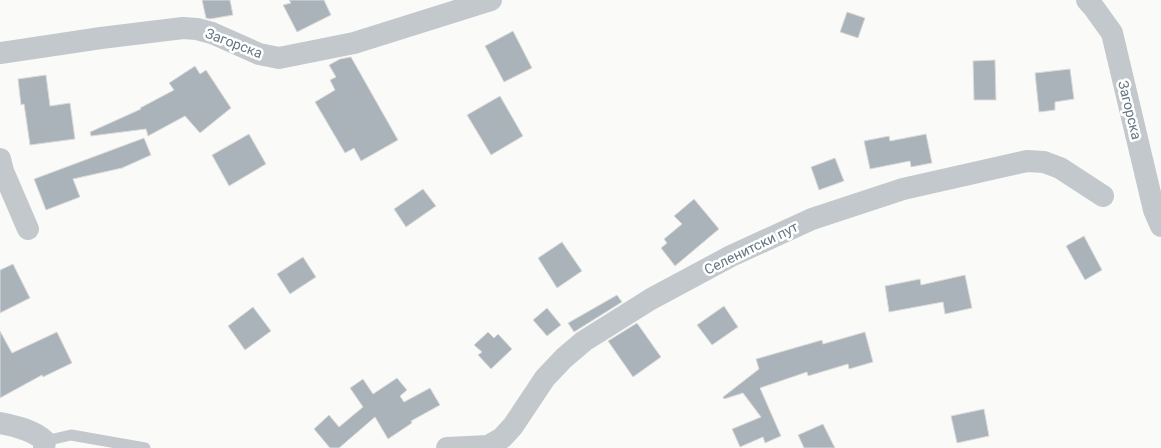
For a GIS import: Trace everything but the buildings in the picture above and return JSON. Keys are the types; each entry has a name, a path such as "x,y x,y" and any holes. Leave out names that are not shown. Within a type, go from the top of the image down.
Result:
{"street":[{"name":"Загорска","path":"0,53 183,28 212,33 259,54 279,58 354,43 491,0"},
{"name":"Загорска","path":"1086,0 1112,33 1152,201 1161,226"},
{"path":"0,159 3,171 28,230"},
{"name":"Селенитски пут","path":"447,448 488,446 502,438 545,378 584,341 660,294 731,256 812,219 903,189 1026,161 1044,162 1060,168 1103,196"},
{"path":"0,423 34,432 45,444"}],"lane":[{"path":"45,444 71,435 145,448"}]}
